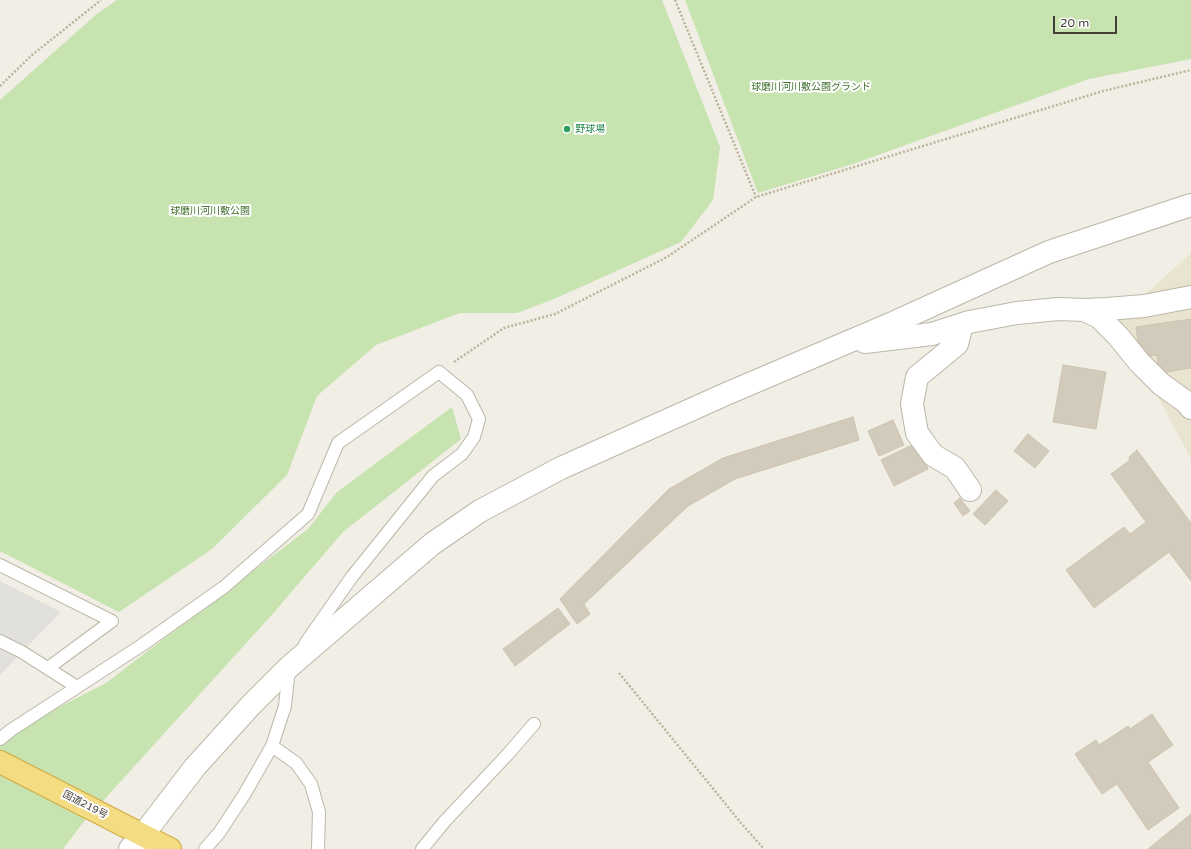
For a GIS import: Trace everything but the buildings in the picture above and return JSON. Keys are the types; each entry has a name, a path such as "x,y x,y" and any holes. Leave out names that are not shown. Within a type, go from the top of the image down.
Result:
{"highway":[{"name":"国道219号","path":"0,762 122,824 136,842 170,849"}],"street":[{"path":"136,842 195,767 251,705 289,667 432,544 480,511 561,468 1049,252 1191,205"},
{"path":"843,344 932,334 962,324 1017,313 1058,309 1084,310 1144,306 1191,297"},
{"path":"1084,310 1099,318 1118,336 1139,362 1161,384 1186,402 1191,408"},
{"path":"962,324 957,344 917,377 912,404 917,433 933,455 955,468 970,490"}],"lane":[{"path":"0,739 11,730 142,645 224,587 308,514 338,442 439,372 467,395 478,419 474,437 462,454 433,476 351,578 289,667 284,706 272,746 244,796 219,833 205,849"},
{"path":"0,565 112,622 48,668"},
{"path":"0,641 22,652 77,687"},
{"path":"422,849 445,821 534,724"},
{"path":"272,746 296,763 311,784 319,812 318,849"}],"path":[{"path":"0,86 32,55 101,0"},
{"path":"675,0 756,197"},
{"path":"439,372 504,328 555,314 667,257 756,197 1103,91 1191,70"},
{"path":"619,673 741,823 764,849"}],"shaded area":[{"path":"1191,253 1191,459 1117,320"},
{"path":"0,581 61,612 0,675"}],"green space":[{"name":"球磨川河川敷公園","path":"117,0 662,0 720,147 713,200 681,242 554,299 517,313 460,313 376,345 317,396 287,475 212,549 119,612 0,551 0,100 98,13"},
{"name":"球磨川河川敷公園グランド","path":"685,0 1191,0 1191,59 1089,79 856,163 758,193"},
{"path":"452,407 461,439 343,532 269,618 82,824 63,849 0,849 0,740 5,735 106,683 308,529 337,492"}],"place":[{"name":"野球場","path":"567,129"}]}
